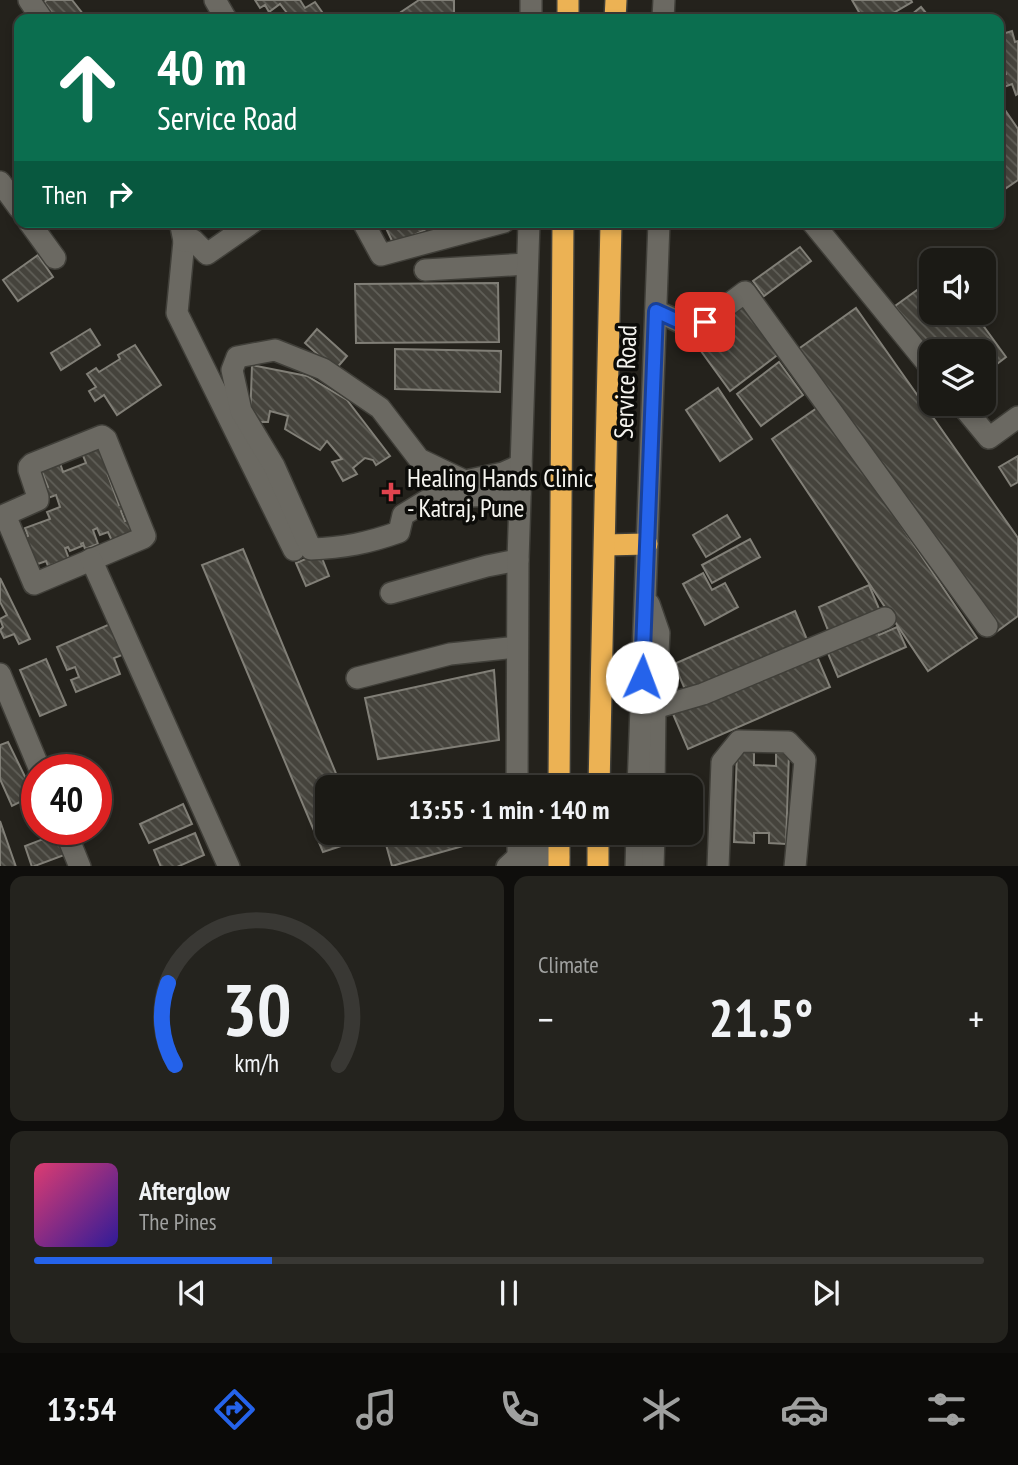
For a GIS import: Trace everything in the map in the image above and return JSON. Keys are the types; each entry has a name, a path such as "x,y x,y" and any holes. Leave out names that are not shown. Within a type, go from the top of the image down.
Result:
{"highway":[{"path":"559,775 563,228"},
{"path":"599,775 611,228"},
{"path":"605,545 648,544"},
{"path":"598,845 598,866"}],"street":[{"path":"0,182 14,201"},
{"path":"33,228 55,258"},
{"path":"187,231 207,254 244,228"},
{"path":"366,228 381,255 482,228"},
{"path":"517,775 520,494 529,228"},
{"name":"Service Road","path":"638,775 659,228"},
{"path":"817,228 919,353"},
{"path":"187,231 177,313 294,550"},
{"path":"425,270 527,264"},
{"path":"656,311 691,327 705,322 746,292 987,626"},
{"path":"520,494 444,497 426,501 403,515 399,532 371,542 311,549 274,466 241,411 232,370 237,357 275,351 323,369 380,408 419,459 465,481 503,473 521,466"},
{"path":"971,416 989,439 1018,418"},
{"path":"996,451 1018,436"},
{"path":"104,437 145,536 33,584 3,516 38,500 29,470 32,464 104,437"},
{"path":"91,559 229,866"},
{"path":"391,593 487,566 519,560"},
{"path":"645,592 659,633 654,775"},
{"path":"655,708 703,694 885,618"},
{"path":"357,678 450,654 517,647"},
{"path":"0,674 33,754"},
{"path":"718,866 722,762 739,741 788,742 805,760 795,866"},
{"path":"71,845 80,866"},
{"path":"516,845 514,863 559,862"},
{"path":"636,866 637,845"},
{"path":"653,866 654,845"}],"building":[{"path":"72,0 83,14 53,14 44,2"},
{"path":"255,0 300,0 305,8 315,2 323,14 286,14 280,4 269,12 265,5 260,8"},
{"path":"419,0 454,0 454,14 401,12"},
{"path":"852,0 912,2 892,14 860,14"},
{"path":"921,7 927,14 912,14"},
{"path":"1012,31 1015,42 1018,41 1016,95 1012,84 1004,87 1004,33"},
{"path":"1004,108 1018,129 1018,180 1004,190"},
{"path":"386,228 429,228 394,245"},
{"path":"800,247 811,261 764,296 753,281"},
{"path":"38,255 53,277 18,301 3,280"},
{"path":"498,283 499,342 356,343 355,284"},
{"path":"919,289 919,325 983,325 993,339 919,339 895,306"},
{"path":"743,303 780,353 730,391 693,340"},
{"path":"856,308 919,397 919,416 932,416 1018,538 1018,616 996,632 797,350"},
{"path":"90,329 100,345 61,370 51,353"},
{"path":"317,329 347,356 335,370 305,343"},
{"path":"996,343 1006,357 996,365"},
{"path":"135,345 161,385 117,415 104,395 95,401 89,391 96,387 87,374 96,368 99,372 120,359 118,355"},
{"path":"395,349 501,351 500,392 395,389"},
{"path":"779,362 803,395 761,426 737,394"},
{"path":"252,365 307,376 347,400 390,456 376,465 373,460 365,458 353,468 357,474 343,481 332,462 342,459 327,441 320,450 285,429 288,416 270,411 268,422 250,422"},
{"path":"718,388 752,439 720,461 686,410"},
{"path":"820,406 977,638 928,671 772,439"},
{"path":"101,446 117,472 108,475 119,505 122,504 124,510 121,511 125,521 135,518 140,531 112,541 108,532 100,535 97,528 93,530 98,544 85,549 83,543 70,551 68,547 65,548 69,559 48,566 46,561 35,565 22,538 28,536 25,528 50,519 47,512 60,507 56,495 48,498 45,489 48,487 41,470 60,463 63,472 86,463 82,453"},
{"path":"1018,456 1018,482 1011,486 999,467"},
{"path":"727,515 740,537 706,557 693,535"},
{"path":"750,539 760,557 712,583 702,565"},
{"path":"243,549 337,775 315,775 315,833 202,565"},
{"path":"320,553 329,576 306,586 296,563"},
{"path":"703,573 712,590 725,583 738,607 705,625 683,584"},
{"path":"0,578 30,639 19,644 14,634 4,638 0,630 3,627 0,619 7,615 0,602"},
{"path":"869,585 880,611 829,633 819,607"},
{"path":"795,611 808,642 687,694 674,664"},
{"path":"117,621 130,652 114,658 120,674 76,692 71,680 79,677 75,667 67,670 57,647"},
{"path":"897,627 906,647 838,677 827,651 876,629 879,635"},
{"path":"815,652 830,687 688,749 673,714"},
{"path":"46,659 66,705 40,716 20,670"},
{"path":"494,670 499,740 378,759 365,698"},
{"path":"8,742 21,768 21,802 12,806 0,779 0,745"},
{"path":"737,750 754,750 754,765 776,766 776,753 789,753 786,844 769,843 769,833 754,833 754,843 734,842"},
{"path":"183,804 192,824 149,843 140,824"},
{"path":"0,821 16,866 0,866"},
{"path":"195,833 204,855 179,866 161,866 154,850"},
{"path":"64,845 67,854 32,866 25,846"},
{"path":"320,845 345,845 323,852"},
{"path":"386,845 467,845 392,866"}],"place":[{"name":"Healing Hands Clinic - Katraj, Pune","path":"391,492"}],"route":[{"path":"642,677 656,311 691,327 705,322"}]}
